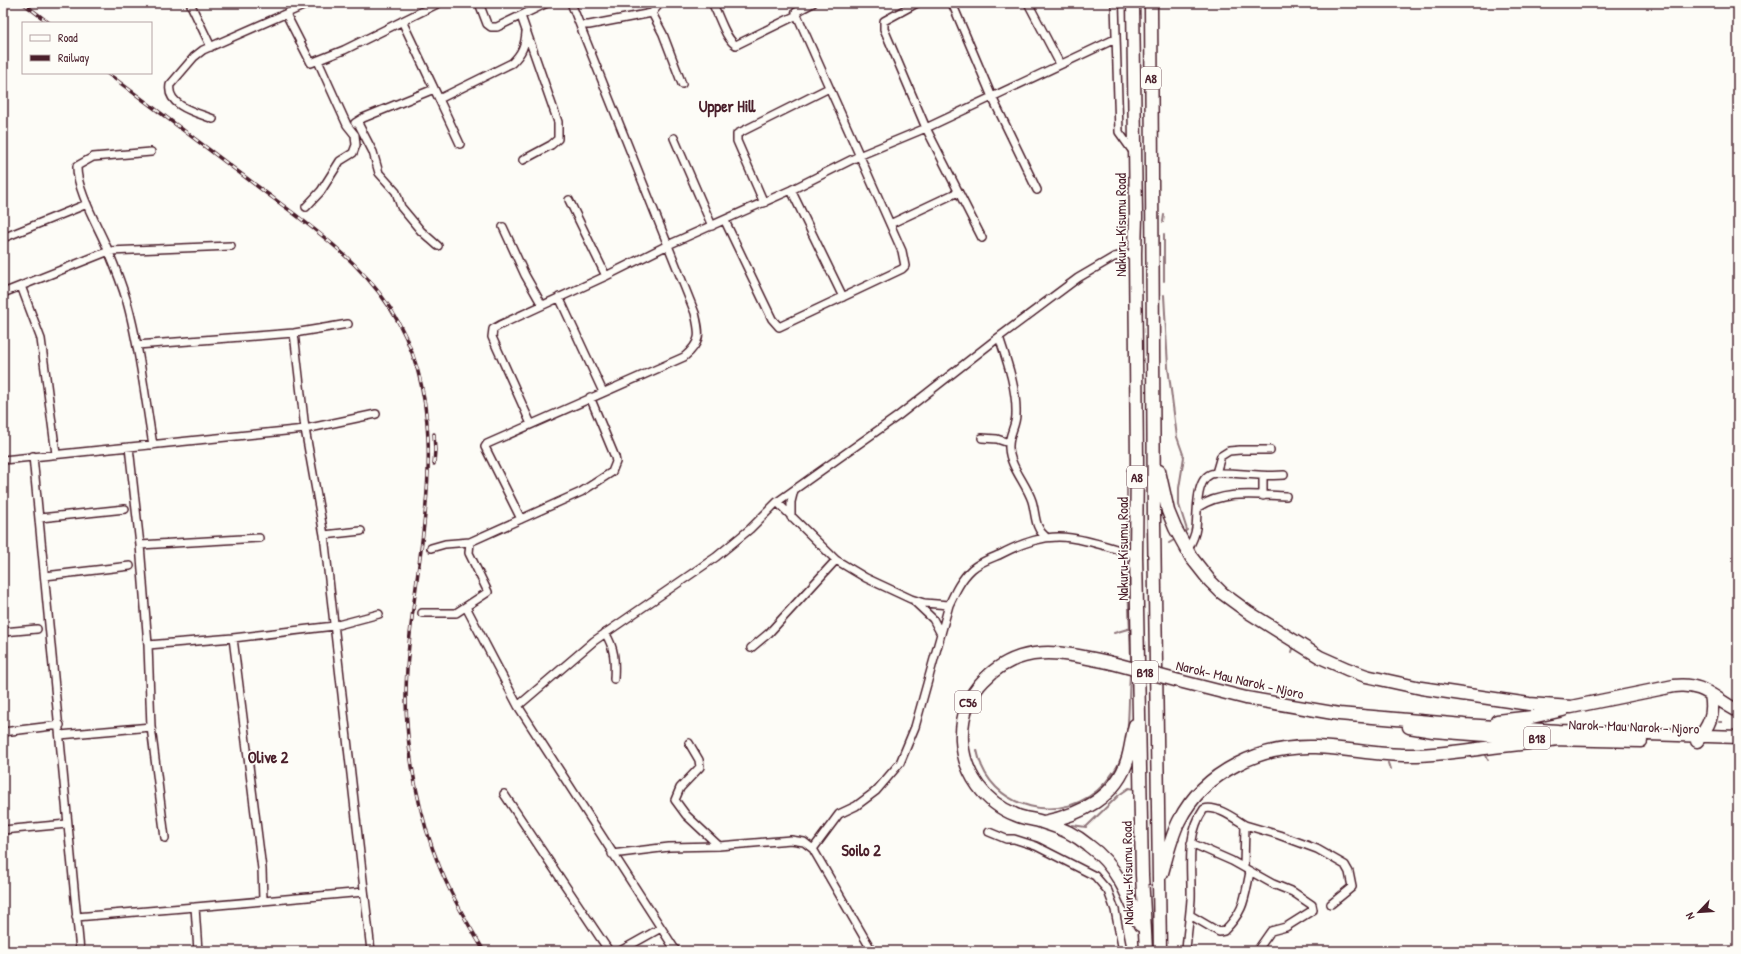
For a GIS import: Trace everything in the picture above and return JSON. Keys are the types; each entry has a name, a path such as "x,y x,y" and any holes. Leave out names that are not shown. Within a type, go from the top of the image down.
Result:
{"highway":[{"name":"Nakuru-Kisumu Road","path":"1133,3 1136,217 1134,253 1136,555 1144,933 1146,951"},
{"name":"A8","path":"1151,3 1154,522 1160,951"},
{"path":"1154,443 1168,510 1187,551 1198,568 1234,603 1320,657 1366,676 1421,688 1515,702 1571,708"},
{"name":"C56","path":"1042,822 1016,815 998,806 990,800 977,785 969,769 962,743 962,725 969,700 989,674 1004,664 1025,655 1058,652 1112,662"},
{"name":"Narok- Mau Narok - Njoro","path":"1112,662 1179,682 1246,698 1433,732 1557,739 1698,740 1738,737"},
{"path":"1464,725 1532,717 1683,685 1699,687 1738,711"},
{"path":"1698,740 1712,716 1713,706 1711,695"},
{"path":"1042,822 1060,818 1085,809 1103,797 1110,790 1128,759 1139,713"},
{"name":"Narok- Mau Narok - Njoro","path":"1339,714 1464,725 1698,740 1738,744"},
{"path":"1158,886 1173,836 1186,810 1205,788 1223,773 1245,760 1276,750 1291,748 1316,747 1378,754 1412,755 1557,739"},
{"path":"1042,822 1067,831 1088,844 1107,861 1121,880 1144,933"}],"street":[{"path":"190,3 210,47"},
{"path":"213,119 184,108 173,100 169,91 170,85 194,57 210,47 310,3"},
{"path":"286,14 309,62 311,63 439,3"},
{"path":"478,3 487,24 491,27 497,27 547,3"},
{"path":"521,519 485,445 590,397 684,357 696,345 699,332 695,313 571,3"},
{"path":"580,25 589,25 652,13 660,3"},
{"path":"712,3 730,39 736,45 797,15"},
{"path":"725,221 777,326 781,327 902,269 905,266 904,254 861,155 829,88 797,15 798,10 813,3"},
{"path":"917,3 889,17 883,24 926,128 982,238"},
{"path":"952,3 992,96 1037,190"},
{"path":"1028,3 1060,64"},
{"path":"1115,3 1119,132 1134,153"},
{"path":"652,13 663,34 682,84"},
{"path":"521,16 558,122 559,132 558,139 551,145 522,160"},
{"path":"402,21 460,144"},
{"path":"439,99 512,64 520,56 525,46 526,32"},
{"path":"531,424 492,337 494,329 500,325 606,276 668,245 764,203 861,155 926,128 1060,64 1115,40"},
{"path":"306,207 321,191 340,161 353,153 356,139 352,130 347,125 318,61"},
{"path":"352,130 359,121 434,88"},
{"path":"764,203 737,142 737,134 829,88"},
{"path":"359,121 359,125 373,152 379,173 396,192 401,207 421,231 438,246"},
{"path":"674,138 712,226"},
{"path":"151,152 93,157 77,166 77,172 87,204 109,251 127,302 137,345 153,445"},
{"path":"791,190 843,297"},
{"path":"890,224 958,192"},
{"path":"570,200 606,276"},
{"path":"3,238 87,204"},
{"path":"502,227 525,275 542,305"},
{"path":"3,293 109,251 231,246"},
{"path":"518,706 605,633 716,557 750,529 777,502 898,416 999,337 1100,264 1114,257 1134,253"},
{"path":"21,286 41,338 56,454"},
{"path":"559,297 603,392"},
{"path":"137,345 294,333 348,324"},
{"path":"294,333 305,429 324,535 371,951"},
{"path":"999,337 1012,381 1016,406 1016,417 1009,443 1011,458 1032,502 1038,528 1046,537"},
{"path":"431,548 445,544 470,542 581,492 612,472 616,462 615,457 590,397"},
{"path":"3,460 305,429 376,414"},
{"path":"982,438 996,439 1009,443"},
{"path":"129,447 140,545 148,645 151,727 165,838"},
{"path":"1216,473 1221,456 1229,451 1270,450"},
{"path":"33,456 60,725 67,824 80,951"},
{"path":"1187,551 1194,538 1202,482 1207,476 1216,473 1263,476 1284,475"},
{"path":"1263,476 1263,496"},
{"path":"791,517 791,502 795,489"},
{"path":"1198,507 1209,500 1223,495 1286,496"},
{"path":"777,502 836,560 866,578 911,599 924,603 949,605"},
{"path":"40,518 125,509"},
{"path":"324,535 361,531"},
{"path":"813,849 839,814 856,806 876,791 900,763 915,727 949,605 956,589 965,577 981,562 1027,542 1046,537 1072,538 1136,555"},
{"path":"140,545 259,538"},
{"path":"422,614 452,614 466,607 488,592 469,553 470,542"},
{"path":"751,648 769,633 836,560"},
{"path":"45,576 130,566"},
{"path":"911,599 933,619 941,634"},
{"path":"466,607 518,706 612,854 676,951"},
{"path":"148,645 232,638 334,626 379,614"},
{"path":"3,632 37,629"},
{"path":"605,633 612,646 614,654 614,679"},
{"path":"232,638 262,869 263,900"},
{"path":"3,732 60,725"},
{"path":"60,735 151,727"},
{"path":"689,743 699,760 700,767 680,788 675,800 686,815 719,846"},
{"path":"504,794 609,951"},
{"path":"1186,951 1190,915 1191,843 1193,831 1199,816 1207,808 1227,814 1245,825 1279,834 1317,848 1345,864 1349,872 1352,888 1331,904"},
{"path":"3,830 67,824"},
{"path":"1190,915 1220,932 1224,932 1236,918 1243,906 1247,870 1245,825"},
{"path":"989,832 1006,839 1014,839 1036,846 1095,876 1108,891 1115,910 1123,951"},
{"path":"612,854 669,847 719,846 791,840 804,842 813,849 872,951"},
{"path":"1191,843 1293,892 1312,905 1313,910 1286,927 1271,931 1257,951"},
{"path":"76,917 364,892"},
{"path":"195,907 198,951"},
{"path":"620,951 661,928"}],"waterway":[{"path":"1163,222 1164,215"},
{"path":"1164,234 1164,281"},
{"path":"1164,295 1168,367 1177,437 1184,457 1179,488 1179,505 1187,530 1183,533"},
{"path":"1127,470 1127,547"},
{"path":"1169,543 1174,540"},
{"path":"1127,558 1131,659"},
{"path":"1114,633 1131,628"},
{"path":"977,750 984,771 996,787 1012,799 1030,806 1050,808 1070,805 1088,797 1111,776 1118,766 1123,753 1126,742 1128,720 1130,675"},
{"path":"1486,755 1488,760"},
{"path":"1388,763 1390,769"},
{"path":"1072,825 1086,827 1119,795 1129,788 1134,789"}],"railway":[{"path":"23,3 48,22"},
{"path":"108,74 312,227 346,256 377,289 390,308 412,353 424,400 428,449 426,498 409,648 406,696 408,739 415,784 433,849 450,889 466,921 484,951"},
{"path":"434,434 434,464"}],"district":[{"name":"Upper Hill","path":"727,106"},
{"name":"Olive 2","path":"268,757"},
{"name":"Soilo 2","path":"861,850"}]}
